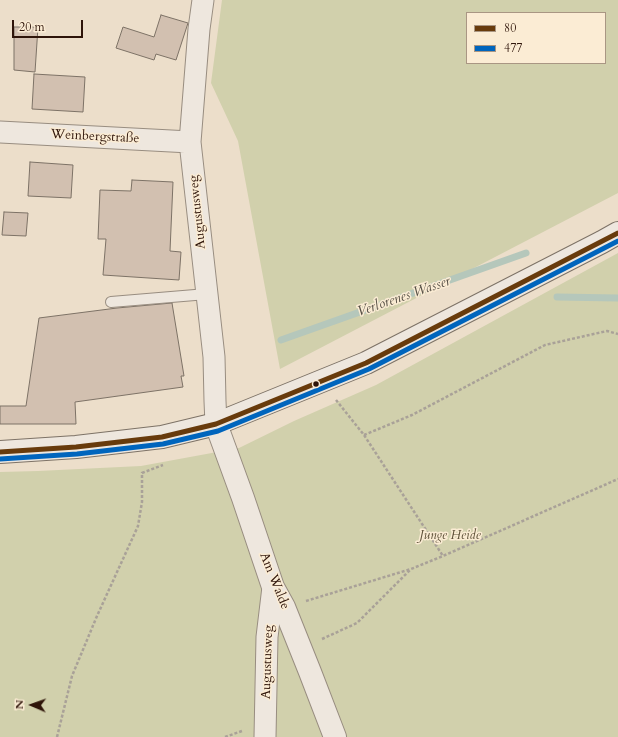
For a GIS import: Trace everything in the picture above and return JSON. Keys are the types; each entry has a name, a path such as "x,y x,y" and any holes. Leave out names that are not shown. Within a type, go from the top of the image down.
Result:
{"main road":[{"path":"0,452 76,447 162,437 216,424 366,364 618,233"},
{"name":"Am Walde","path":"216,424 273,587 284,607 335,737"}],"street":[{"name":"Augustusweg","path":"203,0 199,30 190,142 214,357 216,424"},
{"name":"Weinbergstraße","path":"0,132 190,142"},
{"name":"Augustusweg","path":"266,737 267,637 273,587"}],"lane":[{"path":"111,302 207,294"}],"path":[{"path":"364,435 412,415 545,345 607,330 618,334"},
{"path":"322,382 364,435 443,556"},
{"path":"57,737 72,676 97,616 138,526 142,502 142,473 163,465"},
{"path":"284,607 411,569 618,479"},
{"path":"322,639 357,623 411,569"}],"green space":[{"path":"222,0 618,0 618,193 280,369 238,141 211,83"},
{"name":"Junge Heide","path":"618,253 618,737 0,737 0,472 141,466 239,448 294,421 376,385"}],"building":[{"path":"161,15 188,23 176,60 156,54 154,60 116,48 123,27 154,37"},
{"path":"14,27 38,27 35,72 14,70"},
{"path":"34,74 85,77 83,112 32,109"},
{"path":"30,162 73,165 71,198 28,196"},
{"path":"132,180 173,182 170,251 181,252 179,280 103,275 106,239 98,239 100,190 131,191"},
{"path":"4,212 28,213 26,236 2,235"},
{"path":"172,303 184,376 181,376 183,387 75,402 76,424 0,424 0,406 26,406 39,318"}],"waterway":[{"name":"Verlorenes Wasser","path":"281,340 526,253"},
{"path":"557,297 618,298"}],"transit line":[{"name":"80","path":"0,452 76,447 162,437 216,424 366,363 618,233"},
{"name":"477","path":"0,459 77,454 163,444 218,431 369,369 618,241"}]}
